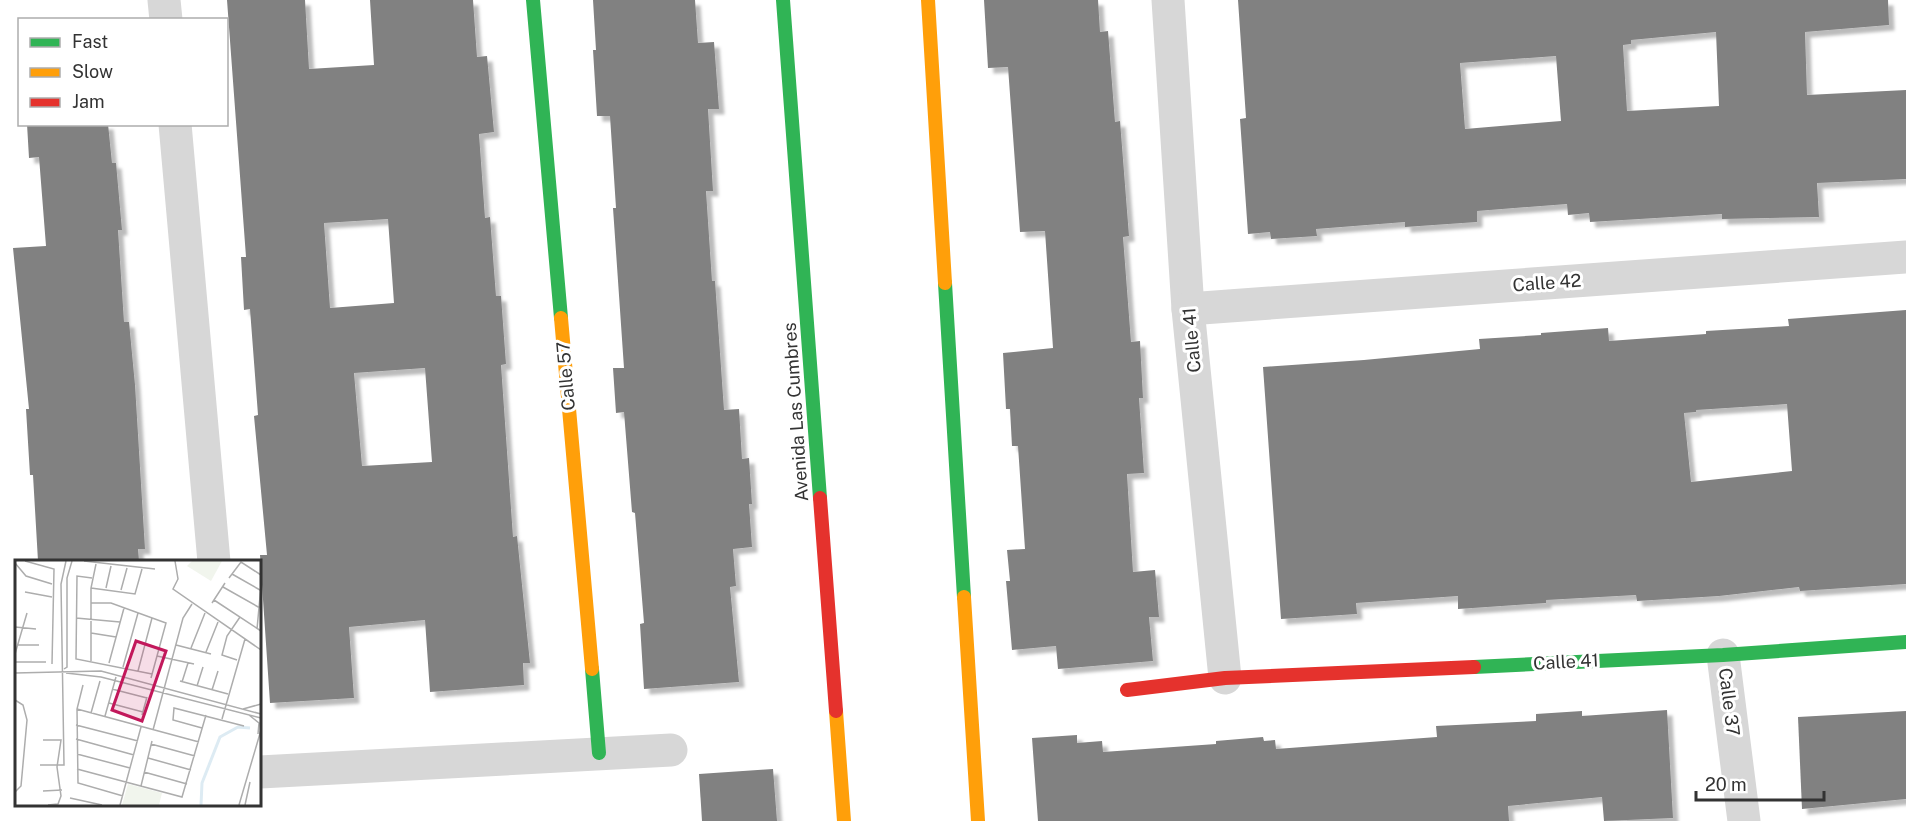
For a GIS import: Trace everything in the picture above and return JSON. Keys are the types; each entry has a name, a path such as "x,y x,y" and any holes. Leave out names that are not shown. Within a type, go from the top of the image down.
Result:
{"street":[{"path":"164,0 166,18"},
{"name":"Calle 57","path":"533,0 599,753"},
{"name":"Avenida Las Cumbres","path":"783,0 844,821"},
{"path":"928,0 978,821"},
{"name":"Calle 41","path":"1168,0 1188,309 1225,678"},
{"path":"175,126 214,560"},
{"name":"Calle 42","path":"1188,309 1906,257"},
{"name":"Calle 41","path":"1127,690 1225,678 1723,655 1906,642"},
{"name":"Calle 37","path":"1723,655 1744,821"},
{"path":"261,772 671,750"}],"building":[{"path":"227,0 305,0 309,69 374,65 370,0 473,0 477,57 487,56 494,132 479,134 485,218 490,217 496,296 501,296 506,364 501,365 513,537 517,536 530,663 523,663 524,685 430,692 425,620 349,627 354,698 270,703 260,555 267,555 254,416 258,415 250,309 244,310 241,257 246,257","holes":["388,219 394,303 330,308 324,223","425,368 432,462 362,466 354,373"]},
{"path":"593,0 695,0 698,43 714,42 719,109 708,109 713,191 706,191 712,281 715,281 724,410 739,409 742,459 749,458 752,504 749,504 752,547 733,549 736,586 730,587 739,682 644,689 640,624 644,623 635,513 632,512 624,412 616,413 613,368 624,368 613,208 616,208 610,116 597,116"},
{"path":"984,0 1098,0 1100,32 1108,31 1115,122 1120,121 1129,236 1123,237 1131,342 1140,341 1143,398 1139,398 1144,473 1127,474 1133,572 1155,570 1159,617 1149,617 1153,661 1058,669 1056,646 1012,650 1006,581 1010,581 1007,550 1025,549 1018,446 1012,446 1010,409 1006,409 1003,353 1053,348 1045,231 1020,232 1008,67 988,68"},
{"path":"1238,0 1888,0 1889,25 1805,32 1807,95 1906,90 1906,179 1817,183 1819,217 1722,219 1722,214 1590,222 1589,213 1568,215 1567,204 1477,211 1477,222 1405,227 1405,222 1316,229 1317,236 1271,239 1270,232 1248,234 1240,119 1246,118","holes":["1716,32 1719,106 1627,111 1623,45 1631,44 1631,40","1556,56 1561,121 1465,129 1460,63"]},
{"path":"27,126 108,126 112,163 116,163 122,230 118,230 124,322 129,322 135,385 145,549 138,549 139,560 38,560 26,409 29,409 13,248 46,246 39,157 29,158"},
{"path":"1906,310 1906,584 1800,591 1799,587 1719,596 1637,601 1636,595 1546,600 1546,603 1458,609 1458,596 1356,603 1357,614 1281,619 1263,367 1480,349 1479,339 1541,335 1541,333 1608,328 1609,341 1706,334 1706,331 1789,326 1788,319","holes":["1787,404 1792,471 1691,482 1684,413 1696,412 1696,410"]},
{"path":"1667,710 1673,818 1604,821 1602,797 1508,806 1509,821 1038,821 1032,738 1077,735 1077,743 1102,741 1103,752 1216,744 1216,741 1263,737 1264,741 1275,740 1276,749 1437,737 1436,726 1536,721 1536,714 1582,711 1582,716"},
{"path":"1906,711 1906,799 1802,809 1798,717"},
{"path":"773,769 777,821 702,821 699,774"}],"traffic: fast":[{"path":"533,0 561,318"},
{"path":"783,0 820,498"},
{"path":"945,283 964,597"},
{"path":"1474,667 1723,655 1906,642"},
{"path":"592,669 599,753"}],"traffic: slow":[{"path":"928,0 945,283"},
{"path":"561,318 592,669"},
{"path":"964,597 978,821"},
{"path":"836,711 844,821"}],"traffic: jam":[{"path":"820,498 836,711"},
{"path":"1127,690 1225,678 1474,667"}]}
